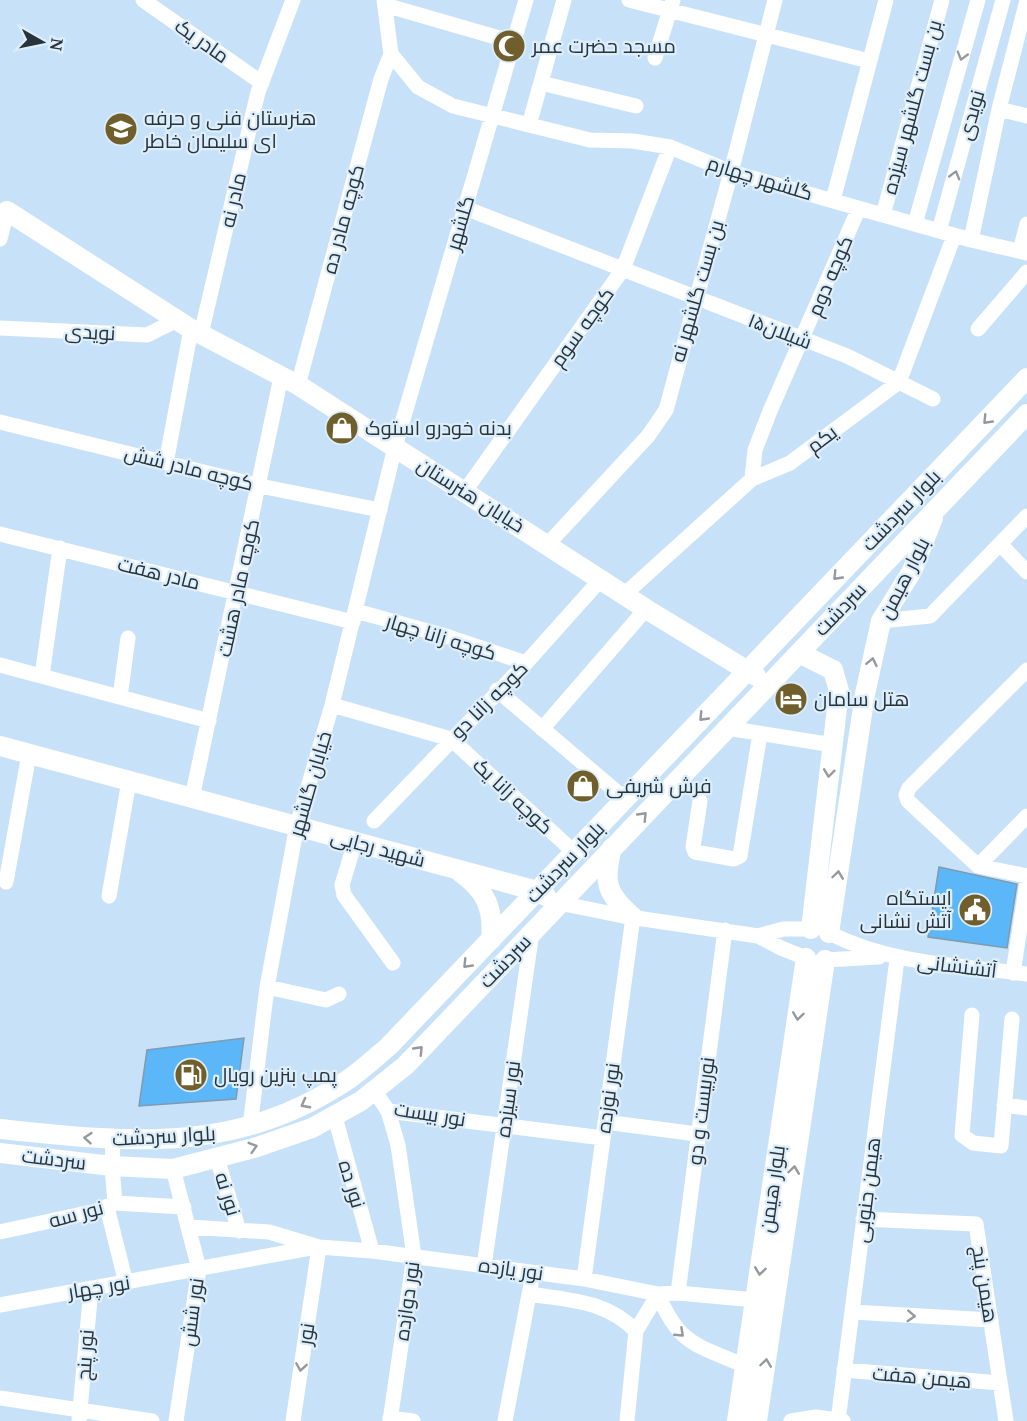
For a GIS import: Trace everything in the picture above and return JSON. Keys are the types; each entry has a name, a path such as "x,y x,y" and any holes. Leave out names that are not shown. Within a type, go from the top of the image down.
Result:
{"main road":[{"name":"خیابان هنرستان","path":"2,208 190,328 290,381 626,593 646,609 769,684"},
{"name":"بلوار سردشت","path":"0,1129 113,1140 198,1138 250,1127 301,1108 347,1081 389,1046 1027,378"},
{"name":"سردشت","path":"0,1153 112,1166 173,1169 217,1158 312,1128 374,1090 406,1065 1027,414"},
{"name":"بلوار هیمن","path":"820,931 881,621 912,571 937,508"},
{"path":"799,653 833,670 839,691 832,745 820,931 805,943 816,959"},
{"name":"شهید رجایی","path":"0,746 537,891 559,903"},
{"path":"612,848 607,867 607,886 619,905 633,917"},
{"path":"455,869 487,897 492,924 490,940"},
{"name":"بلوار هیمن","path":"737,1421 755,1300 816,959"},
{"name":"بلوار هیمن","path":"757,1421 816,959"}],"street":[{"name":"مادر یک","path":"143,0 262,83"},
{"name":"مادر نه","path":"166,463 190,328 262,83 292,0"},
{"name":"گلشهر","path":"395,447 526,0"},
{"path":"529,125 564,0"},
{"path":"629,0 671,5 765,36 869,61"},
{"name":"بن بست گلشهر نه","path":"548,544 658,424 666,410 775,0"},
{"path":"833,200 886,0"},
{"name":"بن بست گلشهر سیزده","path":"883,215 942,0"},
{"name":"نویدی","path":"915,224 978,0"},
{"name":"نویدی","path":"939,231 1003,0"},
{"path":"971,240 999,109 1027,0"},
{"path":"391,54 385,2 513,42"},
{"path":"655,58 671,5"},
{"name":"گلشهر چهارم","path":"391,54 418,87 453,106 590,140 633,141 670,147 731,172 954,236 1024,252"},
{"name":"کوچه مادر ده","path":"290,381 381,79 391,54"},
{"path":"541,83 636,106"},
{"path":"999,109 1027,116"},
{"name":"کوچه سوم","path":"465,491 623,269 670,147"},
{"name":"کوچه دوم","path":"752,478 755,450 859,207"},
{"path":"0,239 2,208"},
{"name":"شیلان۱۵","path":"465,208 847,356 933,399"},
{"path":"1024,252 1027,224"},
{"path":"899,382 954,236"},
{"path":"978,329 1027,272"},
{"name":"نویدی","path":"0,327 147,335 190,328"},
{"name":"کوچه مادر هشت","path":"192,798 260,486 290,381"},
{"name":"یکم","path":"626,593 752,478 790,463 899,382"},
{"name":"کوچه مادر شش","path":"0,422 260,486 380,510"},
{"name":"خیابان گلشهر","path":"250,1127 267,987 297,825 333,705 395,447"},
{"path":"881,621 930,616 1027,516"},
{"name":"مادر هفت","path":"0,534 237,592 355,616"},
{"path":"1000,544 1027,572"},
{"path":"42,676 60,548"},
{"name":"کوچه زانا دو","path":"374,821 497,690 526,663 602,578"},
{"path":"542,729 646,609"},
{"name":"کوچه زانا چهار","path":"355,616 449,637 526,663"},
{"path":"120,698 128,638"},
{"path":"0,665 208,722"},
{"path":"1027,670 909,788 906,795 908,801 942,836 978,866 1027,876"},
{"path":"497,690 625,799"},
{"path":"333,705 451,739"},
{"path":"728,728 832,745"},
{"path":"700,801 693,847 695,852 734,859 740,856 760,734"},
{"name":"کوچه زانا یک","path":"451,739 575,853"},
{"path":"6,882 29,754"},
{"path":"109,896 129,781"},
{"path":"978,866 1027,816"},
{"path":"355,842 342,885 344,895 393,963"},
{"path":"1020,974 1027,882"},
{"name":"شهید رجایی","path":"559,903 758,936 781,948 816,959"},
{"name":"نور نوزده","path":"584,1279 633,917"},
{"name":"شهید رجایی","path":"758,936 783,929 820,931"},
{"name":"نوربیست و دو","path":"678,1293 725,930"},
{"name":"آتشنشانی","path":"820,931 892,958"},
{"name":"نور سیزده","path":"484,1266 532,932"},
{"name":"آتشنشانی","path":"816,959 892,958 1020,974"},
{"name":"هیمن جنوبی","path":"838,1421 892,958"},
{"path":"267,987 326,1000 339,994"},
{"path":"972,1015 962,1135 973,1143 1001,1146 1012,1019"},
{"name":"نور بیست","path":"374,1090 388,1111 603,1138"},
{"path":"1004,1105 1027,1108"},
{"name":"نور دوازده","path":"388,1111 398,1145 414,1256 390,1419"},
{"name":"نور ده","path":"335,1116 372,1251"},
{"path":"605,1122 697,1134"},
{"name":"نور سه","path":"0,1232 111,1205 113,1140"},
{"name":"نور نه","path":"217,1158 239,1231"},
{"name":"نور شش","path":"173,1169 199,1269 176,1421"},
{"path":"126,1283 111,1205 184,1208"},
{"name":"هیمن پنج","path":"863,1219 976,1224 1006,1421"},
{"path":"189,1227 269,1232 319,1247"},
{"name":"نور یازده","path":"319,1247 414,1256 584,1279 658,1294 678,1293 755,1300"},
{"name":"نور چهار","path":"0,1305 319,1247"},
{"name":"نور","path":"293,1421 319,1247"},
{"path":"506,1421 533,1272"},
{"name":"نور پنج","path":"80,1415 91,1288"},
{"path":"530,1294 595,1305 620,1315 636,1331"},
{"path":"627,1421 636,1331 658,1294"},
{"path":"658,1294 674,1328 692,1343 745,1366"},
{"path":"852,1312 991,1320"},
{"name":"هیمن هفت","path":"844,1370 1000,1383"},
{"path":"0,1398 80,1415 152,1421"},
{"path":"791,1421 816,1417 843,1421"},
{"path":"390,1419 413,1421"}],"building":[{"name":"ایستگاه آتش نشانی","path":"939,867 1017,884 1007,948 928,937"},
{"name":"پمپ بنزین رویال","path":"244,1038 236,1099 139,1106 147,1050"}],"place":[{"name":"مسجد حضرت عمر","path":"509,46"},
{"name":"هنرستان فنی و حرفه ای سلیمان خاطر","path":"121,129"},
{"name":"بدنه خودرو استوک","path":"342,428"},
{"name":"هتل سامان","path":"791,699"},
{"name":"فرش شریفی","path":"583,786"},
{"name":"ایستگاه آتش نشانی","path":"975,910"},
{"name":"پمپ بنزین رویال","path":"191,1075"}]}
